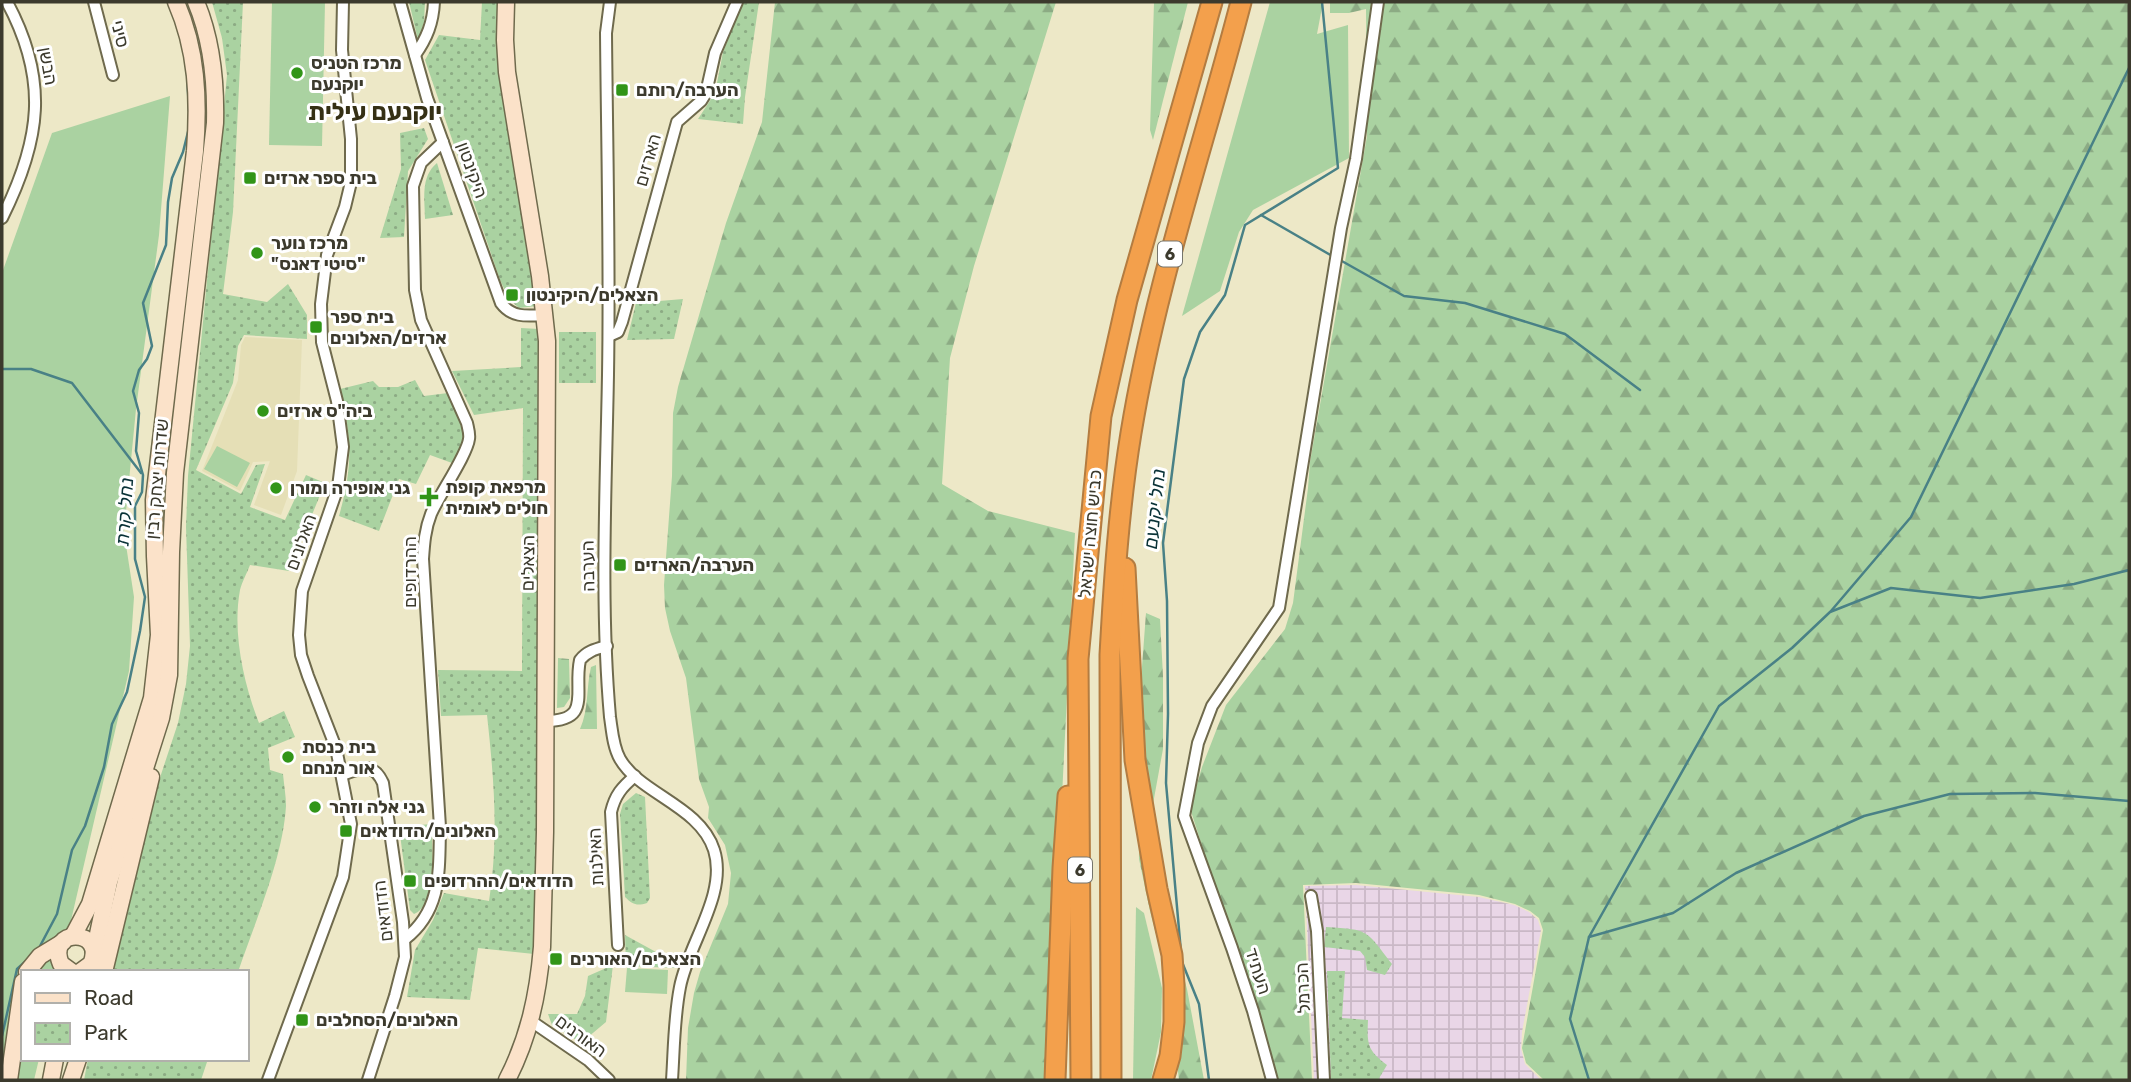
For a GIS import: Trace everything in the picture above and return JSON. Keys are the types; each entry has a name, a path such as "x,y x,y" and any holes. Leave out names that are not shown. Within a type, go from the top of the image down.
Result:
{"highway":[{"name":"כביש חוצה ישראל","path":"1081,1080 1078,659 1101,416 1127,300 1212,2"},
{"name":"כביש חוצה ישראל","path":"1111,1080 1110,655 1130,434 1167,264 1241,2"},
{"path":"1121,511 1135,760 1157,889 1172,954 1174,1022 1170,1056 1163,1080"},
{"path":"1055,1080 1063,868 1078,659"}],"main road":[{"name":"שדרות יצחק רבין","path":"68,939 90,904 125,783 148,717 158,658 159,611 154,500 195,151 197,111 192,53 176,2"},
{"name":"שדרות יצחק רבין","path":"94,953 109,882 165,699 171,655 170,562 174,482 215,123 214,73 196,2"},
{"name":"הצאלים","path":"506,2 507,72 540,276 547,341 548,454 542,947 531,1021 507,1080"},
{"path":"104,970 152,773 165,699"},
{"path":"29,970 40,956 68,939 79,936 89,942 94,958 74,970 52,964 42,970"},
{"path":"68,939 58,952 74,970"},
{"path":"9,1080 21,996"},
{"path":"17,1080 21,1054"},
{"path":"51,1080 55,1061"},
{"path":"69,1080 71,1061"},
{"path":"69,1080 77,1061"}],"street":[{"name":"הבשן","path":"2,218 22,176 30,149 35,97 27,46 7,2"},
{"name":"סיני","path":"94,2 113,75"},
{"name":"האלונים","path":"268,1080 343,877 351,824 336,748 301,655 299,612 309,566 338,487 343,447 337,401 322,342 321,304 327,255 345,207 351,182 351,139 342,50 343,2"},
{"name":"היקינטון","path":"400,2 443,142 501,303 506,311 515,315 544,315"},
{"path":"415,55 431,27 434,2"},
{"name":"הערבה","path":"610,2 606,33 609,336 604,488 608,692 615,744 621,760 635,776 695,822 709,838 717,866 716,887 680,986 672,1080"},
{"name":"הארזים","path":"609,336 618,332 622,322 677,122 701,101 706,93 715,53 737,2"},
{"name":"העתיד","path":"1272,1080 1241,973 1184,816 1198,743 1212,706 1279,608 1341,228 1356,159 1378,2"},
{"name":"ההרדופים","path":"405,939 420,927 428,915 439,865 440,827 424,572 425,538 430,517 443,488 467,448 469,438 467,423 421,320 415,290 413,186 421,163 443,142"},
{"path":"545,721 567,719 575,713 578,706 580,660 584,654 607,646"},
{"name":"הדודאים","path":"342,775 363,768 372,769 379,773 383,783 405,939 402,975 368,1080"},
{"name":"האילנות","path":"618,945 611,812 615,797 635,776"},
{"name":"הכרמל","path":"1311,895 1317,932 1324,1080"},
{"name":"האורנים","path":"531,1021 588,1060 609,1080"}],"shaded area":[{"name":"ביה\"ס ארזים","path":"245,337 302,340 297,471 281,515 254,505 270,461 253,462 240,491 202,471 238,380 241,345"},
{"path":"1356,885 1479,897 1514,905 1538,920 1541,930 1521,1049 1525,1064 1541,1080 1314,1080 1305,886"}],"green space":[{"path":"212,2 243,2 233,212 223,294 267,302 288,284 307,315 307,339 244,335 238,346 233,383 196,470 241,494 256,465 265,464 250,507 285,520 306,475 325,483 289,571 250,565 240,590 238,606 241,658 259,723 284,711 295,737 268,748 270,770 283,774 286,806 284,826 267,890 239,970 109,970 148,814 178,723 186,684 190,646 186,527 188,476 227,75 222,38"},
{"name":"מרכז הטניס יוקנעם","path":"272,2 325,2 322,146 269,145"},
{"path":"409,2 425,2 424,22 418,40"},
{"path":"482,2 500,2 537,306 519,308 509,299 500,280 425,60 439,35 480,40"},
{"path":"743,2 759,2 743,124 698,119 715,93 723,52"},
{"path":"775,2 1056,2 974,266 950,358 942,484 988,511 1075,533 1048,1080 686,1080 688,1028 694,993 728,904 731,873 725,845 708,818 709,807 699,779 686,678 665,608 673,413 678,387 726,223 762,122"},
{"path":"1154,2 1188,2 1153,140 1150,130"},
{"path":"1270,2 1323,2 1317,34 1348,25 1349,158 1253,210 1239,232 1220,291 1182,316"},
{"path":"1330,2 2129,2 2129,1080 1544,1080 1526,1063 1522,1048 1543,930 1539,918 1515,904 1479,895 1356,883 1303,885 1312,1080 1276,1080 1190,808 1202,767 1226,705 1285,629 1293,603 1310,462 1367,136 1366,9 1330,13"},
{"path":"170,96 159,235 136,409 124,532 134,597 129,671 59,970 21,970 21,1061 39,1061 34,1080 2,1080 2,273 52,133"},
{"path":"424,128 428,139 408,171 404,237 380,238 401,169 400,133"},
{"path":"437,163 453,215 425,219 426,182"},
{"path":"683,299 674,339 627,340 636,303"},
{"path":"521,328 539,329 539,832 534,954 478,948 470,1000 407,997 415,950 433,920 444,893 489,901 494,854 494,808 487,715 441,716 438,670 522,671 523,408 474,415 452,371 521,367"},
{"path":"559,332 596,332 596,383 559,383"},
{"path":"415,380 424,396 448,393 463,435 452,463 430,455 416,484 399,479 379,531 339,516 349,467 349,438 340,389 373,381 379,387 398,387"},
{"path":"217,446 250,463 237,487 204,469"},
{"path":"1146,613 1160,619 1163,676 1163,749 1151,815 1150,850 1187,989 1204,1080 1179,1080 1167,977 1139,859 1138,720"},
{"path":"558,658 569,659 570,698 564,707 557,708"},
{"path":"596,665 597,729 580,729 585,714 591,667"},
{"path":"636,793 645,797 650,898 647,903 638,905 625,897 620,814 623,804"},
{"path":"431,824 430,888 421,909 414,914 410,910 399,827"},
{"path":"1136,907 1144,913 1162,988 1161,1032 1151,1080 1133,1080"},
{"path":"1326,927 1351,929 1371,938 1392,964 1385,975 1367,970 1365,957 1360,951 1324,947"},
{"path":"625,935 676,963 675,968 626,966"},
{"path":"613,965 606,1022 581,1043 552,1025 548,1014 577,1014 585,996 588,976"},
{"path":"627,968 668,970 667,994 625,992"},
{"path":"1327,971 1345,971 1342,1018 1368,1020 1370,1046 1375,1055 1387,1065 1378,1080 1331,1080"},
{"path":"88,1061 207,1061 201,1080 84,1080"}],"waterway":[{"name":"נחל יקנעם","path":"1181,952 1166,783 1167,601 1163,543 1184,379 1200,332 1225,295 1245,225 1338,168 1322,2"},
{"path":"1831,611 1911,517 2129,68"},
{"name":"נחל קרת","path":"187,72 189,111"},
{"name":"נחל קרת","path":"39,948 57,914 72,850 85,826 104,767 112,724 127,692 140,631 145,597 135,559 135,506 142,492 143,475 136,451 139,413 133,391 139,370 152,346 143,303 166,245 172,178 189,128"},
{"path":"1261,215 1334,257"},
{"path":"1340,260 1404,296 1465,303 1565,334 1640,390"},
{"path":"2,369 31,369 72,383 141,473"},
{"path":"1589,1080 1570,1019 1589,937 1719,706 1792,648 1830,612 1891,588 1980,598 2074,584 2129,570"},
{"path":"1589,937 1673,913 1736,873 1864,816 1950,794 2035,793 2129,801"},
{"name":"נחל קרת","path":"2,1036 17,969 27,960"},
{"name":"נחל יקנעם","path":"1182,962 1199,1004 1209,1080"}],"place":[{"name":"מרכז הטניס יוקנעם","path":"297,73"},
{"name":"הערבה/רותם","path":"622,90"},
{"name":"בית ספר ארזים","path":"250,178"},
{"name":"מרכז נוער \"סיטי דאנס\"","path":"257,253"},
{"name":"הצאלים/היקינטון","path":"512,295"},
{"name":"בית ספר ארזים/האלונים","path":"316,327"},
{"name":"ביה\"ס ארזים","path":"263,411"},
{"name":"גני אופירה ומורן","path":"276,488"},
{"name":"מרפאת קופת חולים לאומית","path":"429,497"},
{"name":"הערבה/הארזים","path":"620,565"},
{"name":"בית כנסת אור מנחם","path":"288,757"},
{"name":"גני אלה וזהר","path":"315,807"},
{"name":"האלונים/הדודאים","path":"346,831"},
{"name":"הדודאים/ההרדופים","path":"410,881"},
{"name":"הצאלים/האורנים","path":"556,959"},
{"name":"האלונים/הסחלבים","path":"302,1020"}],"district":[{"name":"יוקנעם עילית","path":"375,112"}]}
